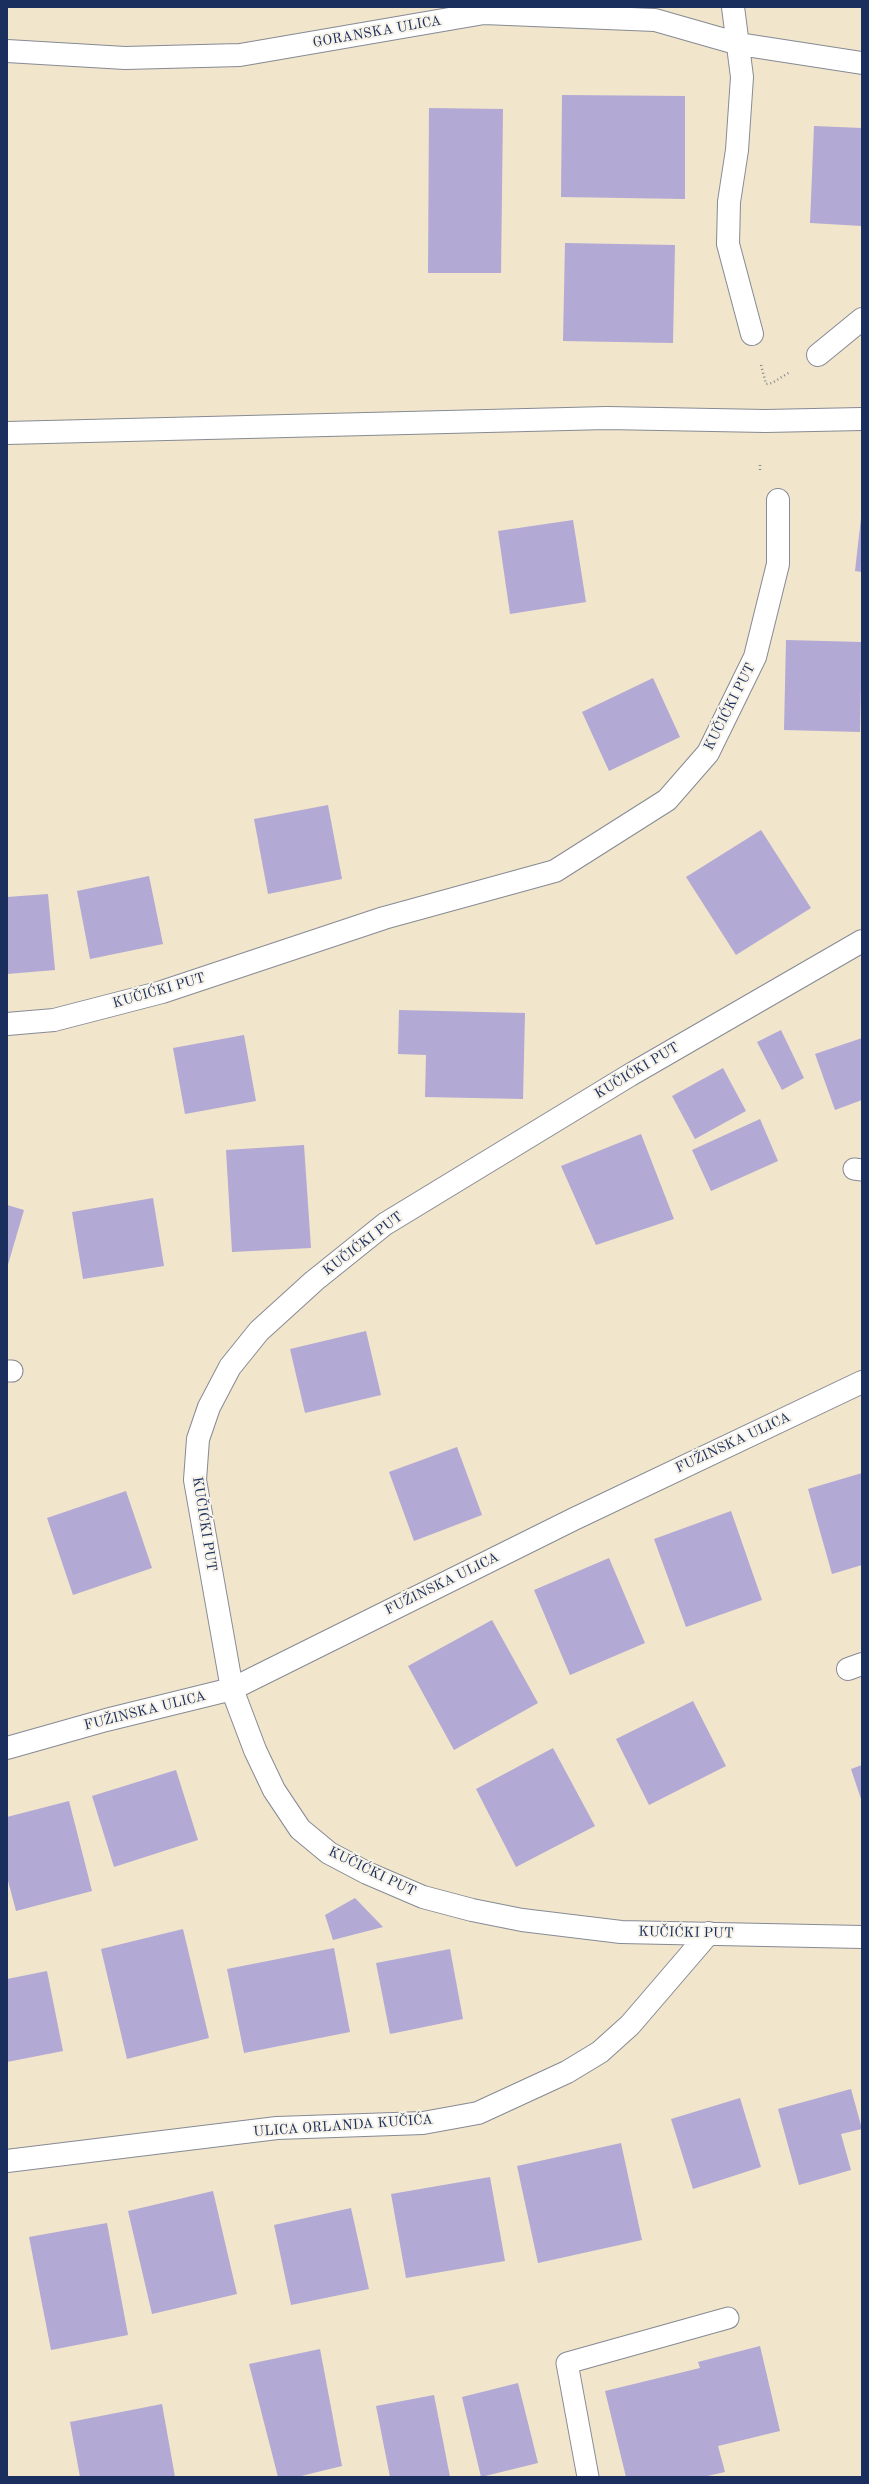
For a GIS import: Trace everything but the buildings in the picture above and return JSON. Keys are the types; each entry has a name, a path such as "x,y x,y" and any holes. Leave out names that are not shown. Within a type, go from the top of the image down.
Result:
{"street":[{"path":"733,7 739,44 742,77 737,150 729,202 728,244 752,334"},
{"name":"GORANSKA ULICA","path":"7,51 125,58 240,55 484,13 655,20 739,44 862,63"},
{"path":"818,355 862,319"},
{"path":"7,433 607,418 765,420 862,419"},
{"name":"KUČIĆKI PUT","path":"7,1024 54,1020 162,992 384,918 555,871 667,800 708,753 755,657 778,564 778,500"},
{"name":"KUČIĆKI PUT","path":"862,941 630,1075 385,1224 314,1281 258,1331 230,1367 208,1406 198,1439 195,1480 232,1689 255,1750 274,1790 300,1829 329,1853 367,1873 423,1897 472,1910 522,1920 621,1932 862,1937"},
{"name":"FUŽINSKA ULICA","path":"7,1748 106,1720 232,1689 574,1519 862,1382"},
{"name":"ULICA ORLANDA KUČIĆA","path":"7,2161 277,2128 423,2123 478,2113 548,2081 600,2052 630,2025 709,1934"}],"lane":[{"path":"588,2477 567,2363 728,2318"}],"path":[{"path":"762,367 765,379"}]}
